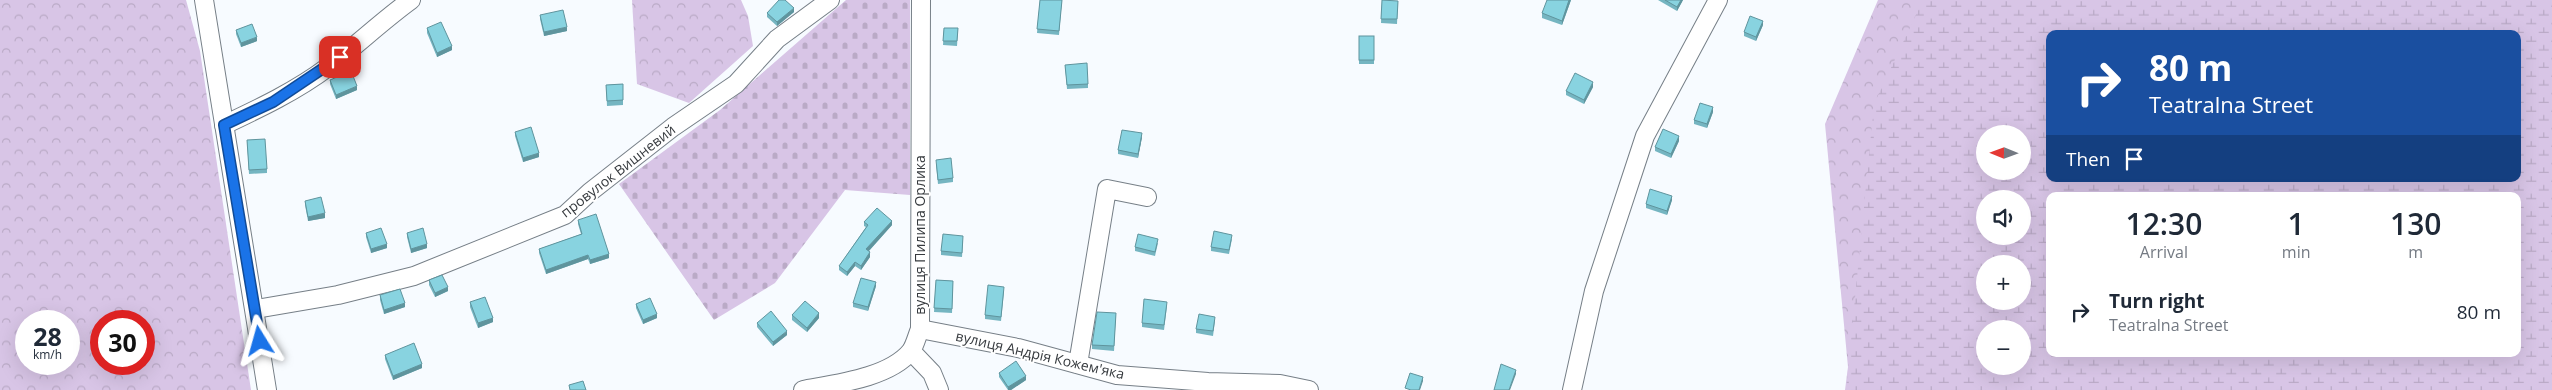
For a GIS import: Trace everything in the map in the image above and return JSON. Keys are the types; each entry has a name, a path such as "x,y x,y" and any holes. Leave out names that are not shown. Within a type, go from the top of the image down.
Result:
{"street":[{"path":"204,0 256,309 267,390"},
{"path":"224,125 273,102 328,67 376,26 411,0"},
{"name":"провулок Вишневий","path":"256,309 338,295 414,276 565,215 590,192 674,127 736,84 777,40 830,0"},
{"name":"вулиця Пилипа Орлика","path":"802,390 852,380 883,371 911,350 920,329 921,0"},
{"path":"1572,390 1594,291 1645,136 1718,0"},
{"path":"1078,364 1107,189 1147,197"},
{"name":"вулиця Андрія Кожем'яка","path":"920,329 1018,348 1117,375 1208,382 1280,384 1309,390"},
{"path":"911,350 932,373 939,390"},
{"path":"874,390 883,371"}],"green space":[{"path":"0,0 186,0 200,51 251,390 0,390"},
{"path":"632,0 741,0 748,16 753,46 689,103 637,84"},
{"path":"846,0 910,0 910,195 845,190 775,283 714,320 619,184 720,110"},
{"path":"1878,0 1936,0 1982,125 1976,125 1976,180 2031,179 2046,192 2046,357 2059,357 2159,390 1845,390 1848,367 1825,124"},
{"path":"1923,0 2552,0 2552,390 1846,390 1874,104"}],"building":[{"path":"779,0 785,0 794,8 777,22 767,13"},
{"path":"1040,0 1062,0 1059,31 1037,29"},
{"path":"1382,0 1398,1 1397,19 1381,19"},
{"path":"1547,0 1569,0 1562,21 1542,13"},
{"path":"1665,0 1681,0 1677,7"},
{"path":"563,10 567,27 544,32 540,15"},
{"path":"1750,16 1763,21 1756,37 1744,32"},
{"path":"441,22 452,46 437,53 427,28"},
{"path":"252,24 257,37 241,43 236,30"},
{"path":"944,28 958,28 957,41 943,41"},
{"path":"1359,36 1374,36 1374,60 1359,60"},
{"path":"1087,63 1088,84 1067,85 1065,65"},
{"path":"351,71 357,86 336,95 330,80"},
{"path":"1575,73 1593,82 1584,100 1566,91"},
{"path":"623,84 623,100 607,101 606,85"},
{"path":"1700,103 1713,107 1707,124 1694,120"},
{"path":"531,127 539,153 523,158 515,132"},
{"path":"1663,129 1679,136 1671,154 1655,147"},
{"path":"1122,130 1142,133 1138,154 1118,150"},
{"path":"265,139 267,169 249,170 247,140"},
{"path":"951,158 953,178 938,180 936,160"},
{"path":"1650,189 1672,196 1667,211 1646,204"},
{"path":"321,197 325,213 308,217 305,201"},
{"path":"877,208 892,221 866,249 870,252 861,266 855,262 847,272 839,266 868,225 864,222"},
{"path":"596,214 609,254 590,260 588,255 546,270 539,249 582,234 578,220"},
{"path":"381,228 387,244 371,249 366,233"},
{"path":"423,228 427,244 411,249 407,233"},
{"path":"1214,231 1232,235 1229,250 1211,247"},
{"path":"943,234 963,236 962,253 941,251"},
{"path":"1138,234 1158,239 1155,252 1135,247"},
{"path":"442,275 448,287 435,293 429,280"},
{"path":"861,278 876,282 868,307 853,303"},
{"path":"936,280 953,281 952,309 934,308"},
{"path":"988,285 1004,287 1001,317 985,315"},
{"path":"400,289 405,303 384,310 380,295"},
{"path":"485,297 493,318 478,323 470,302"},
{"path":"650,298 657,314 643,320 636,304"},
{"path":"1144,299 1167,302 1164,325 1142,323"},
{"path":"805,301 819,313 807,328 792,315"},
{"path":"771,311 787,331 773,342 757,323"},
{"path":"1097,312 1116,313 1114,346 1092,345"},
{"path":"1199,314 1215,317 1213,331 1196,329"},
{"path":"414,343 422,364 393,376 385,355"},
{"path":"1016,361 1026,376 1008,387 999,373"},
{"path":"1501,364 1516,370 1509,390 1494,390"},
{"path":"1410,373 1423,377 1419,390 1405,388"},
{"path":"583,381 586,390 570,390 569,385"}],"route":[{"path":"260,341 224,125 273,102 328,67 340,57"}]}
